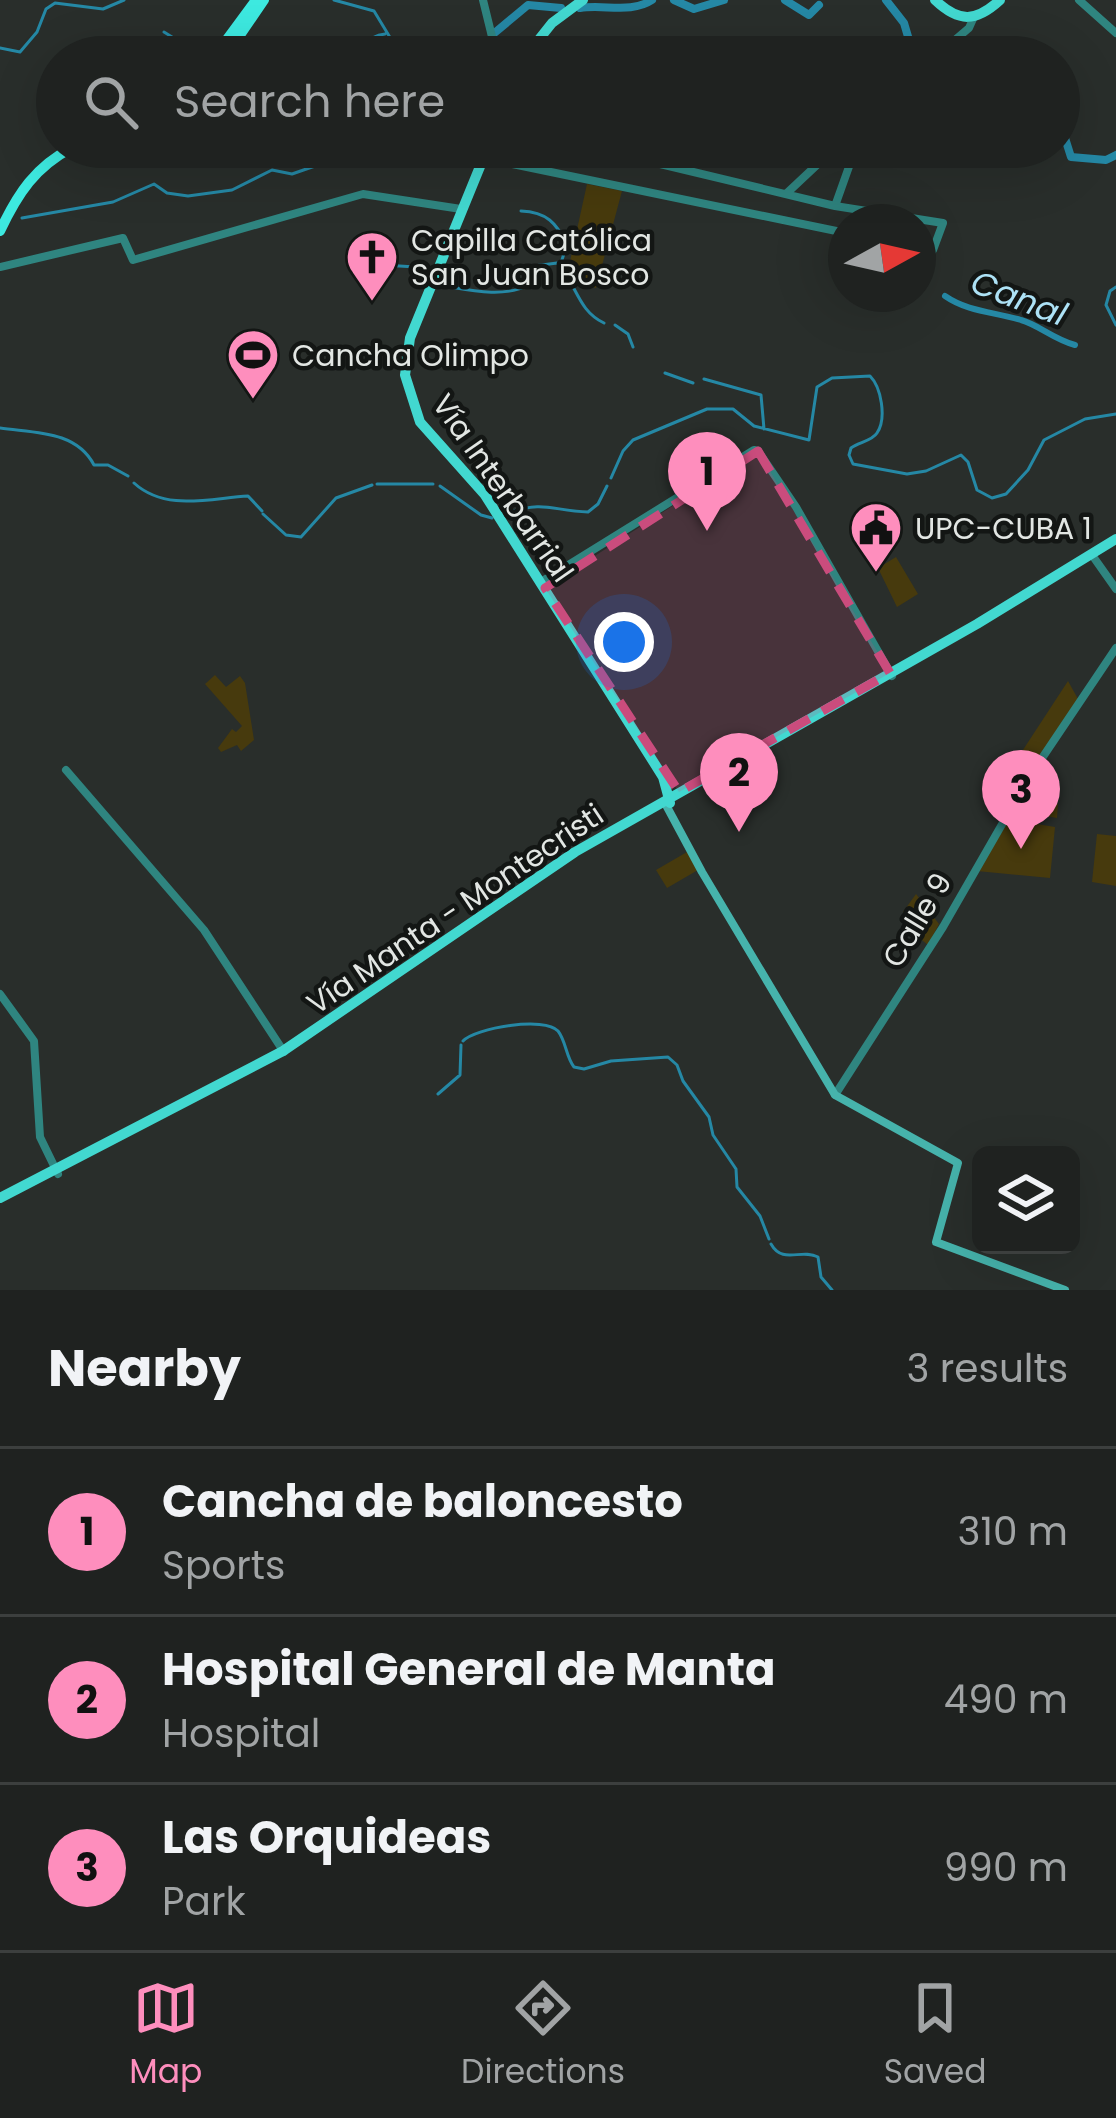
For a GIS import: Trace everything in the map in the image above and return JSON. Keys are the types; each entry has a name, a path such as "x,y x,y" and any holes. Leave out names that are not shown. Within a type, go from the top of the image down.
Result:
{"highway":[{"path":"231,36 260,0"},
{"path":"238,36 260,0"},
{"path":"0,220 23,178 36,167"},
{"path":"0,231 40,168"}],"main road":[{"path":"542,36 584,0"},
{"path":"935,0 951,14 973,19 1000,0"},
{"name":"Vía Interbarrial","path":"479,168 410,338 407,388 428,434 484,495 542,583 667,783 670,800"},
{"name":"Vía Manta - Montecristi","path":"0,1200 284,1052 353,1010 494,909 670,800 1116,543"},
{"name":"Vía Interbarrial","path":"659,771 758,964 837,1094 958,1163 936,1243 1065,1290"}],"street":[{"path":"483,0 489,36"},
{"path":"1079,0 1116,33"},
{"path":"959,36 973,19"},
{"path":"553,168 828,229"},
{"path":"679,168 828,204"},
{"path":"787,193 814,168"},
{"path":"836,204 849,168"},
{"path":"0,268 123,238 133,260 363,194 461,209"},
{"path":"542,583 758,451 796,507 891,675"},
{"path":"1094,557 1116,589"},
{"name":"Calle 9","path":"837,1094 937,939 1028,779 1116,648"},
{"path":"66,770 204,930 284,1052"},
{"path":"0,994 34,1041 40,1137 57,1172"}],"highlighted area":[{"path":"758,451 890,673 679,792 545,588"}],"shaded area":[{"path":"587,184 622,191 596,288 583,284 569,266"},
{"path":"896,557 918,594 897,607 878,568"},
{"path":"215,675 226,687 240,676 245,683 254,740 241,751 237,745 221,752 218,748 232,729 236,732 242,726 205,684"},
{"path":"1068,681 1078,699 1029,774 1019,756"},
{"path":"1034,771 1042,771 1040,789 1049,791 1049,803 1058,804 1057,818 1040,815 1037,824 1055,827 1050,878 977,871"},
{"path":"1097,834 1116,836 1116,886 1092,882"},
{"path":"687,852 698,870 667,888 656,870"},
{"path":"916,894 939,924 928,945 917,936 923,925 903,912"}],"waterway":[{"path":"0,48 20,52 37,32 46,9 55,3 103,9 124,0"},
{"path":"334,0 374,11 389,36"},
{"path":"580,8 626,8 652,0"},
{"path":"674,0 694,9 724,0"},
{"path":"785,0 809,15 819,5"},
{"path":"886,0 908,36"},
{"path":"492,35 528,5 561,8"},
{"path":"164,32 170,36"},
{"path":"379,36 385,34"},
{"path":"1080,158 1106,160 1116,155"},
{"path":"22,218 113,202 154,184 167,193 188,196 232,190 272,170 292,174 309,168"},
{"path":"521,211 544,216 559,230 567,244 561,263"},
{"path":"438,285 484,292 518,289 529,285 534,266 557,263 588,311 604,323"},
{"path":"366,264 416,267 429,277"},
{"path":"1116,287 1106,305 1116,325"},
{"name":"Canal","path":"945,296 972,309 1028,322 1075,345"},
{"path":"615,325 628,334 633,347"},
{"path":"665,373 693,383"},
{"path":"611,478 633,440 707,409 733,409 754,426 809,440 817,387 832,378 870,376 880,395 880,427 872,438 851,448 853,464 907,474 961,455 977,490 992,498 1006,494 1028,470 1044,440 1085,419 1116,414"},
{"path":"704,379 761,395 764,429"},
{"path":"0,428 65,439 94,465 108,465 128,476"},
{"path":"134,483 160,498 174,500 248,496 262,511"},
{"path":"377,484 433,484"},
{"path":"263,514 286,535 301,537 336,498 372,485"},
{"path":"440,486 492,518"},
{"path":"507,513 540,507 588,512 607,486"},
{"path":"463,1041 495,1028 539,1024 558,1031 574,1067 668,1057 709,1117 713,1135 736,1169 737,1187 760,1216 769,1239"},
{"path":"438,1094 460,1075 461,1045"},
{"path":"771,1244 781,1254 818,1257 821,1277 832,1290"}],"place":[{"name":"Capilla Católica San Juan Bosco","path":"372,303"},
{"name":"Cancha Olimpo","path":"253,401"},
{"name":"Cancha de baloncesto","path":"707,531"},
{"name":"UPC-CUBA 1","path":"876,574"},
{"name":"Hospital General de Manta","path":"739,832"},
{"name":"Las Orquideas","path":"1021,849"}]}
